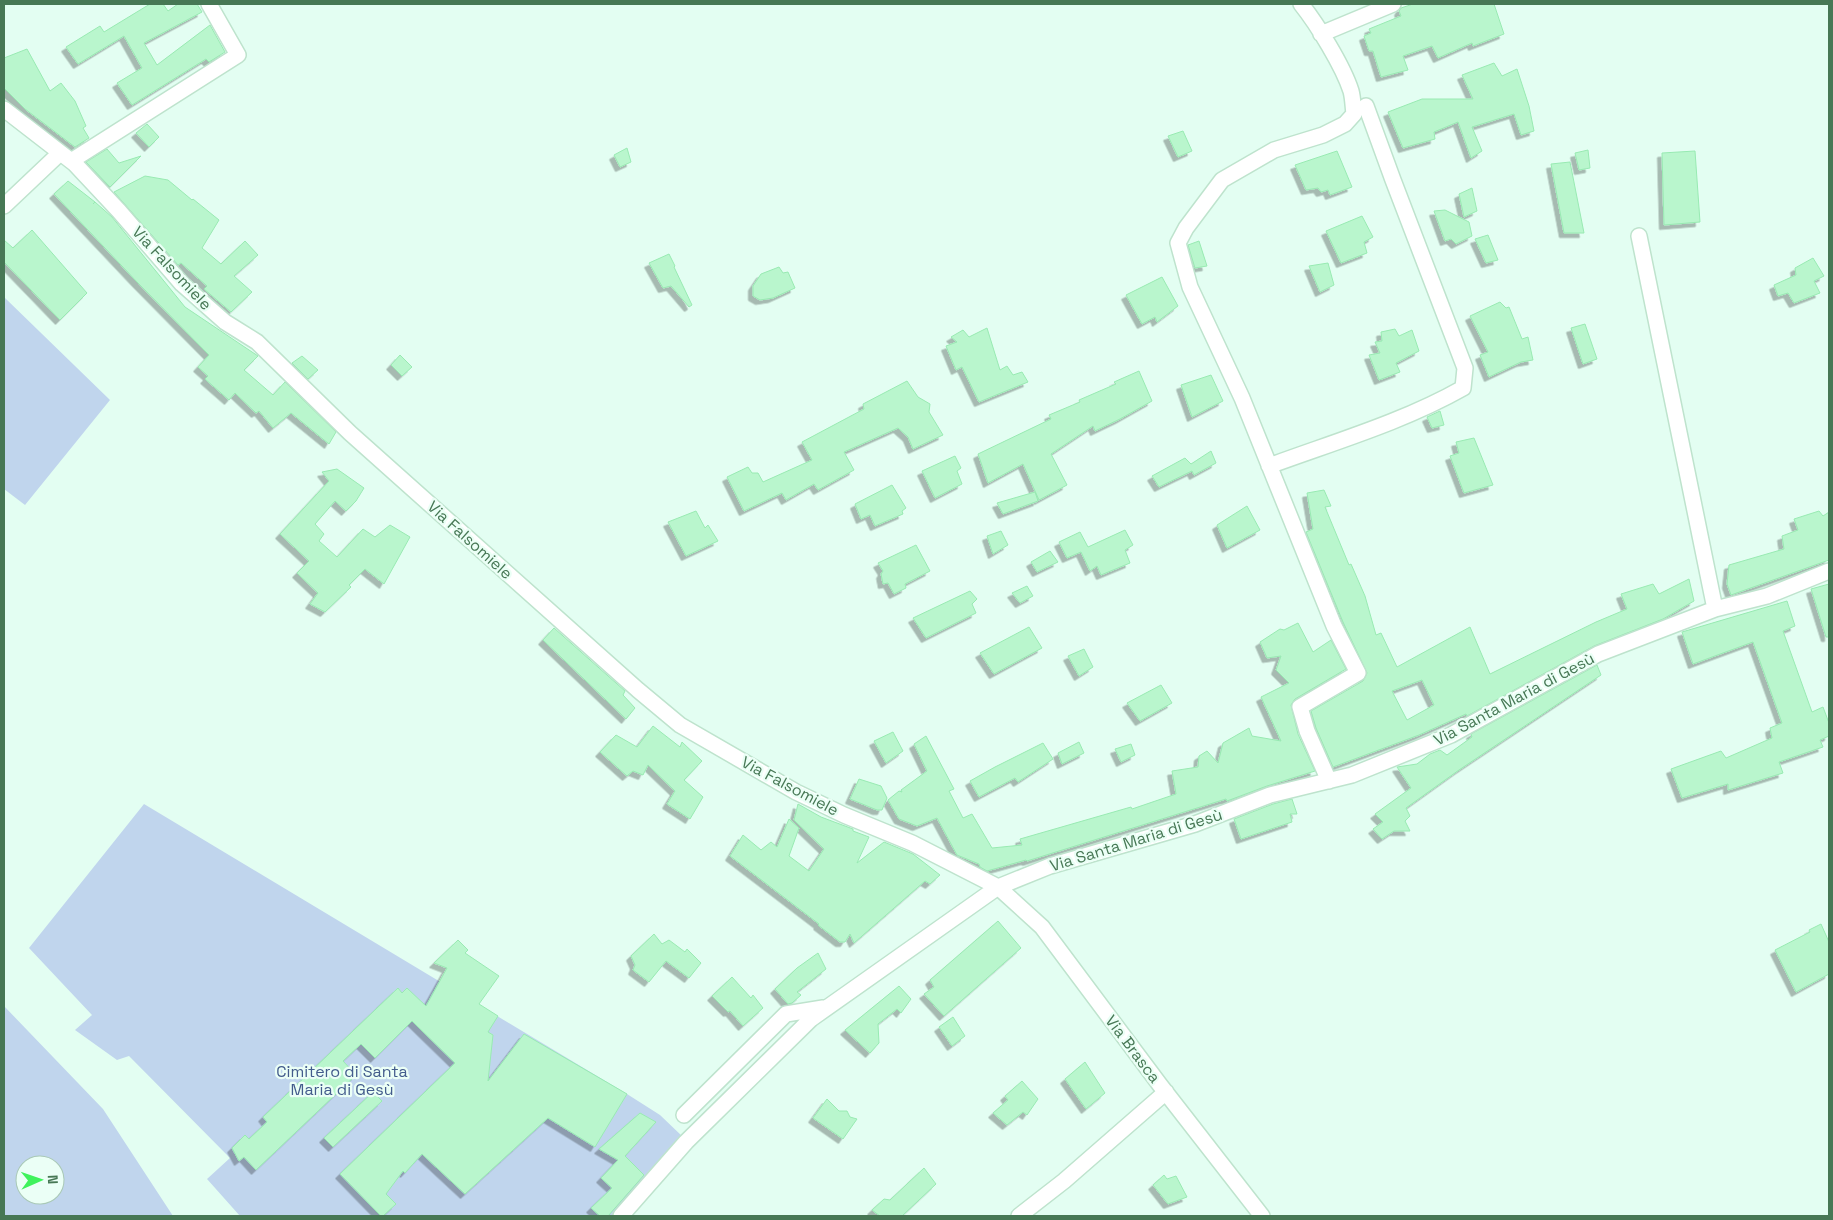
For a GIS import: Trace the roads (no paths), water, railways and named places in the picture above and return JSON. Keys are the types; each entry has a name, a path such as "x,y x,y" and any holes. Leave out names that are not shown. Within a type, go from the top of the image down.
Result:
{"street":[{"path":"4,206 66,157 238,55 209,4"},
{"path":"1300,4 1339,64 1351,91 1354,114 1345,124 1323,135 1274,150 1222,180 1186,228 1178,243 1190,287 1242,398 1334,626 1358,673 1300,706 1307,732 1329,781"},
{"path":"1321,34 1393,4"},
{"path":"1269,466 1386,423 1445,399 1463,388 1466,368 1366,106"},
{"name":"Via Falsomiele","path":"4,109 66,157 119,211 189,290 225,322 257,342 350,433 638,690 680,725 796,792 844,815 912,843 998,887"},
{"path":"1639,236 1715,610"},
{"name":"Via Santa Maria di Gesù","path":"621,1216 686,1142 811,1019 998,887 1050,866 1195,824 1270,795 1352,775 1451,735 1598,654 1715,610 1767,596 1829,571"},
{"name":"Via Brasca","path":"998,887 1042,927 1262,1216"},
{"path":"684,1115 786,1014 827,1007"},
{"path":"1020,1216 1166,1092"}],"park label":[{"name":"Cimitero di Santa Maria di Gesù","path":"342,1080"}]}
